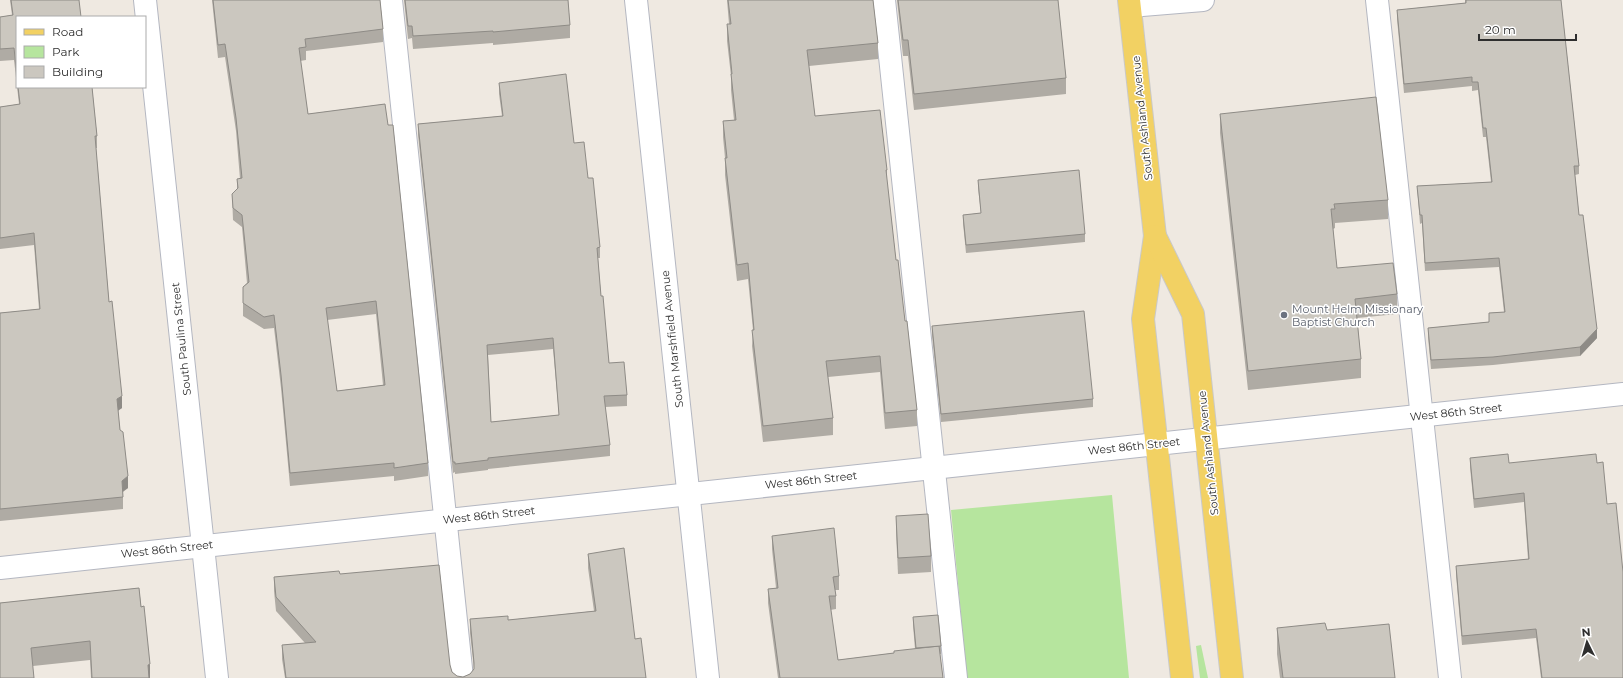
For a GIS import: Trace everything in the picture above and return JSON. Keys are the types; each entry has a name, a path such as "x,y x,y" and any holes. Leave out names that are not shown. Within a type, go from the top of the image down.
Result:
{"main road":[{"name":"South Ashland Avenue","path":"1130,3 1156,236 1143,319 1182,678"},
{"name":"South Ashland Avenue","path":"1156,236 1193,314 1232,678"}],"street":[{"name":"South Paulina Street","path":"145,0 217,678"},
{"path":"391,0 462,678"},
{"name":"South Marshfield Avenue","path":"636,0 708,678"},
{"path":"884,0 956,678"},
{"path":"1130,3 1203,0"},
{"path":"1376,0 1450,678"},
{"name":"West 86th Street","path":"0,568 445,519 1623,394"}],"green space":[{"path":"1112,495 1129,678 967,678 951,510"},
{"path":"1201,645 1208,678 1200,678 1196,646"}],"building":[{"path":"11,0 79,0 81,16 16,16 16,67 14,48 0,49 0,17 13,15"},
{"path":"213,0 380,0 383,29 305,39 306,47 299,48 308,114 385,104 388,125 393,125 428,463 394,468 394,463 290,473 274,315 264,317 243,303 243,287 249,282 242,215 233,208 232,194 238,188 237,179 242,178 236,118 225,44 218,45","holes":["376,301 385,385 337,391 326,308"]},
{"path":"405,0 568,0 570,25 493,32 413,36 412,26 408,26"},
{"path":"728,0 873,0 878,43 807,50 815,116 880,110 896,260 898,260 905,321 907,321 917,410 885,413 880,356 826,361 833,418 763,426 752,330 754,330 748,263 737,265 725,158 727,158 723,121 736,120 727,24 731,24"},
{"path":"898,0 1058,0 1066,78 914,94 908,40 903,40"},
{"path":"1466,0 1561,0 1579,166 1574,166 1579,215 1583,215 1597,329 1580,347 1493,357 1431,360 1428,328 1489,322 1489,313 1505,312 1499,258 1425,263 1422,215 1420,215 1417,186 1492,182 1486,128 1483,128 1478,82 1472,82 1472,77 1404,84 1397,10 1466,3"},
{"path":"566,74 574,143 584,142 588,178 593,178 600,247 597,248 601,296 603,296 609,363 624,362 627,395 604,396 610,445 488,458 488,460 455,464 455,462 453,462 418,124 503,116 499,83","holes":["553,338 559,415 491,422 487,345"]},
{"path":"18,88 92,88 109,302 112,301 122,396 117,399 120,430 123,432 128,476 122,481 123,497 0,509 0,313 40,309 34,233 0,238 0,107 20,104"},
{"path":"1376,97 1388,200 1334,204 1335,209 1331,209 1337,268 1393,263 1397,294 1355,299 1361,359 1248,371 1220,114"},
{"path":"1079,170 1085,234 966,245 963,215 981,213 978,180"},
{"path":"1084,311 1093,399 941,414 932,326"},
{"path":"1508,454 1509,463 1596,454 1597,463 1603,462 1607,504 1616,503 1623,572 1623,678 1542,678 1536,629 1462,636 1456,566 1529,559 1524,493 1474,499 1470,458"},
{"path":"928,514 931,556 898,558 896,516"},
{"path":"834,528 839,576 833,577 836,596 829,596 838,660 894,653 894,651 939,646 943,678 780,678 768,589 778,588 772,536"},
{"path":"624,548 635,639 641,638 646,678 286,678 282,645 316,642 276,597 274,577 339,571 340,574 439,565 450,665 452,672 457,676 463,677 470,674 474,669 470,619 508,616 508,620 596,611 588,554"},
{"path":"139,588 141,607 144,606 150,664 148,665 149,678 92,678 90,641 31,648 34,678 0,678 0,603"},
{"path":"938,615 941,646 916,648 913,617"},
{"path":"1325,623 1327,630 1389,624 1395,678 1283,678 1277,628"}],"place":[{"name":"Mount Helm Missionary Baptist Church","path":"1284,315"}]}
